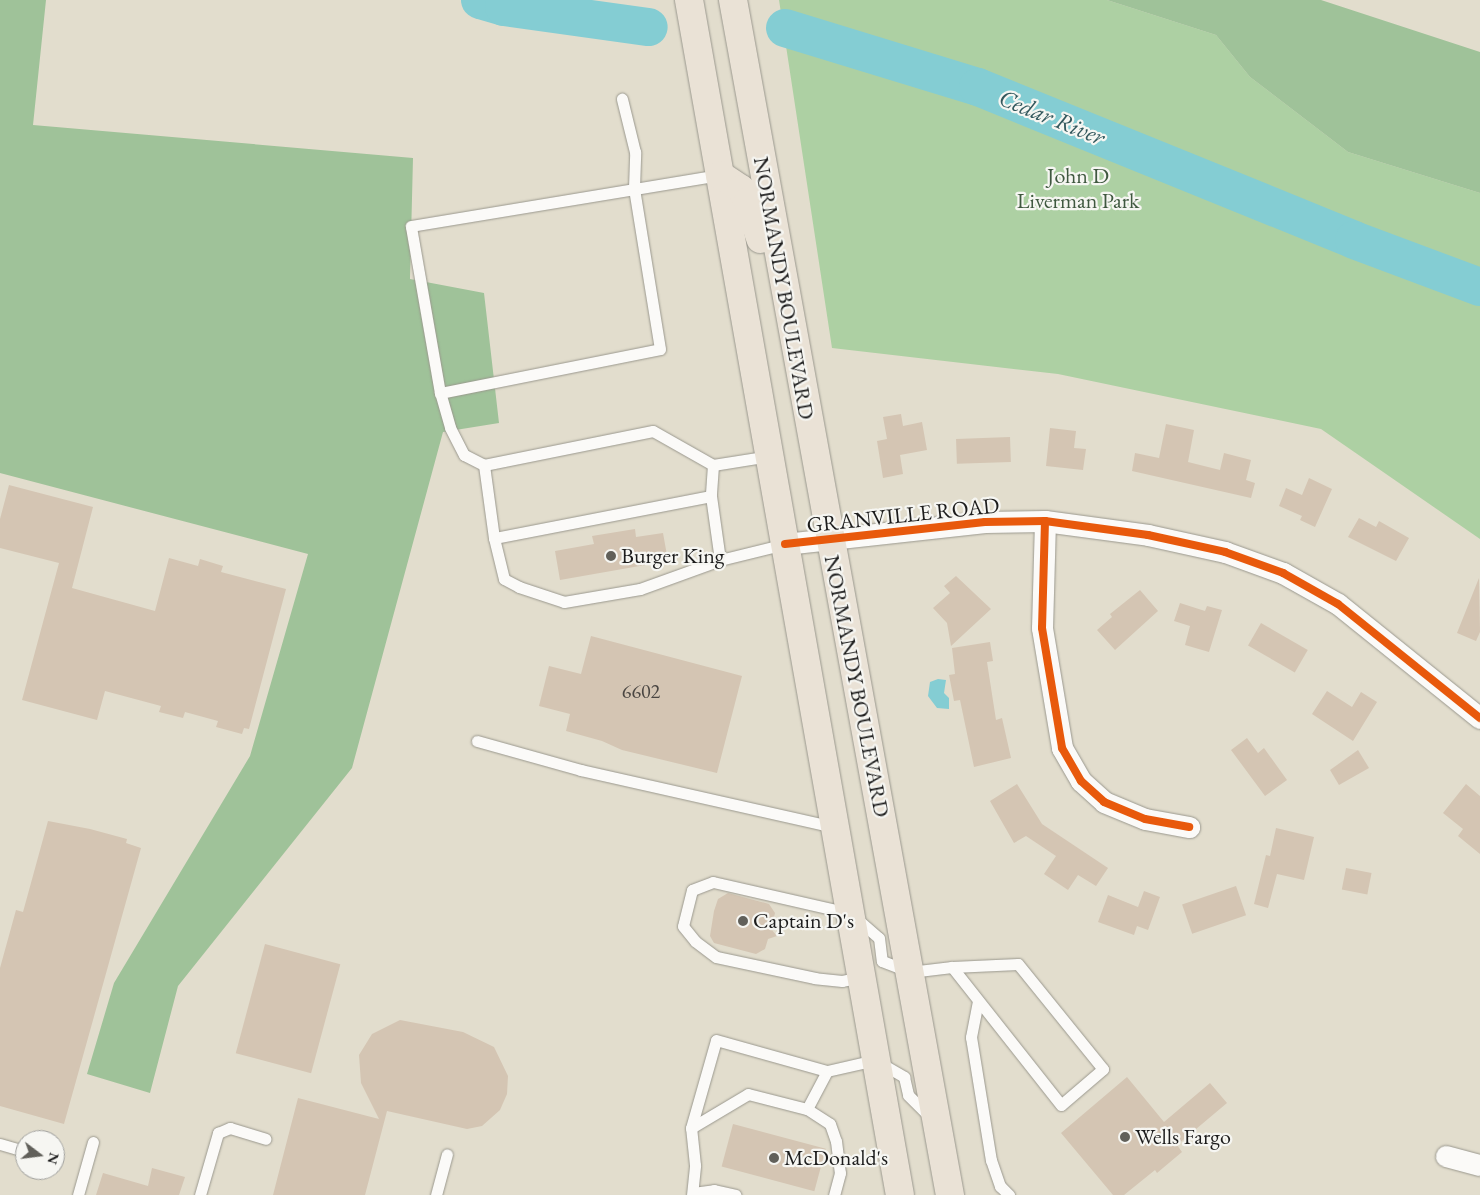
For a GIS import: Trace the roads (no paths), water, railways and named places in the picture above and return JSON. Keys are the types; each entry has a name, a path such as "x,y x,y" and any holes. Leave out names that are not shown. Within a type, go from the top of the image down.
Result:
{"main road":[{"name":"NORMANDY BOULEVARD","path":"689,0 900,1195"},
{"name":"NORMANDY BOULEVARD","path":"733,0 794,346 950,1195"},
{"path":"720,175 741,189 748,201 765,261 778,332 794,346"}],"street":[{"name":"GRANVILLE ROAD","path":"786,544 986,522 1045,521 1148,535 1225,552 1283,573 1338,604 1480,718"},
{"path":"1045,521 1042,628 1062,748 1082,781 1104,802 1145,819 1189,827"},
{"path":"1446,1156 1480,1165"}],"lane":[{"path":"440,393 660,349 634,188 634,152 622,99"},
{"path":"720,175 411,226 440,393 450,427 464,454 484,465 653,431 713,465 770,456"},
{"path":"484,465 494,538 504,579 519,587 564,602 640,589 720,560 786,544"},
{"path":"713,465 711,496 720,560"},
{"path":"494,538 711,496"},
{"path":"477,741 581,770 834,827"},
{"path":"861,977 842,981 815,978 716,956 695,941 683,926 692,890 713,882 850,913 878,938 882,961 910,972 952,968 1018,964 1103,1069 1061,1105 952,968"},
{"path":"978,1001 971,1036 991,1160 1000,1186 1009,1195"},
{"path":"735,1195 714,1190 692,1194 694,1164 691,1128 716,1040 827,1071 875,1060 904,1077 908,1095 938,1125"},
{"path":"807,1109 827,1071"},
{"path":"691,1128 748,1094 807,1109 830,1124 836,1141 840,1173 834,1195"},
{"path":"200,1195 218,1133 230,1128 265,1139"},
{"path":"78,1195 93,1142"},
{"path":"0,1144 15,1148"},
{"path":"436,1195 447,1154"}],"water":[{"path":"938,679 946,680 944,693 949,698 949,709 937,708 928,696 930,682"}],"waterway":[{"name":"Cedar River","path":"480,0 504,7 649,27"},
{"name":"Cedar River","path":"785,28 978,87 1354,240 1480,287"}],"place":[{"name":"Burger King","path":"611,556"},
{"name":"Captain D's","path":"743,921"},
{"name":"Wells Fargo","path":"1125,1137"},
{"name":"McDonald's","path":"774,1158"}],"park label":[{"name":"John D Liverman Park","path":"1078,188"}]}
